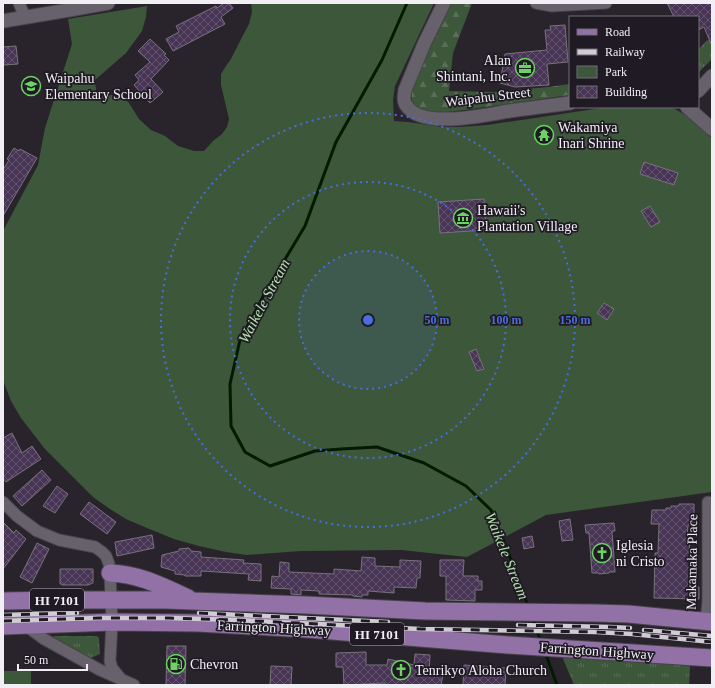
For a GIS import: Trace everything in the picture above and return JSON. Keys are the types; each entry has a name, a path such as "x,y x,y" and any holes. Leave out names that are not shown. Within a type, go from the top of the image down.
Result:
{"main road":[{"path":"110,573 131,575 156,583 194,601"},
{"name":"Farrington Highway","path":"3,601 111,599 194,601 425,611 622,614 709,622"},
{"name":"Farrington Highway","path":"3,626 112,622 198,623 307,629 508,645 712,658"}],"street":[{"path":"19,3 25,17"},
{"path":"3,21 108,3"},
{"name":"Waipahu Street","path":"444,3 424,44 405,90 405,105 410,110 424,117 450,120 569,103"},
{"path":"536,3 552,6 606,3"},
{"path":"699,90 712,76"},
{"path":"688,108 712,129"},
{"path":"3,502 17,516 37,532 64,542 95,547 106,556 110,573 112,622 110,661 112,668 122,679"},
{"name":"Makamaka Place","path":"708,502 709,622"},
{"path":"25,625 44,639 100,670 134,685"}],"green space":[{"path":"251,3 434,3 395,86 393,100 394,121 442,127 458,127 487,125 601,108 672,108 687,117 712,138 712,492 546,515 467,557 401,550 301,551 247,555 226,552 174,539 126,519 93,497 45,449 21,418 11,401 3,380 3,231 38,165 45,128 72,44 68,19 147,6 142,31 126,53 95,80 97,98 111,95 121,95 129,103 139,119 151,130 165,136 178,146 194,151 204,151 222,134 227,127 229,119 221,85 221,74 231,59 249,24 252,12"},
{"path":"451,3 472,3 453,53 449,91 496,92 569,84 569,95 438,113 422,110 412,102 411,94 415,79 424,58"},
{"path":"712,38 712,59 699,72 699,49 706,41"},
{"path":"54,636 97,636 99,638 100,654 91,658 85,657 52,638"},
{"path":"561,654 643,660 690,666 689,685 574,685"},
{"path":"3,671 31,671 31,685 3,685"}],"building":[{"path":"224,3 229,3 233,8 221,17 225,24 173,51 166,39 179,32 176,26 216,6 217,8"},
{"path":"667,3 712,3 712,46 704,27 699,30 699,16 674,16"},
{"name":"Alan Shintani, Inc.","path":"565,25 568,62 547,64 549,85 515,87 500,83 505,54 547,50 545,30 551,30 550,26"},
{"path":"150,39 166,54 164,55 169,60 151,79 163,92 150,103 134,85 139,80 135,75 150,62 138,51"},
{"path":"16,46 18,64 4,65 3,47"},
{"name":"Wakamiya Inari Shrine","path":"548,128 549,141 540,141 539,129"},
{"path":"14,148 19,151 20,149 37,158 3,216 3,170 9,160 7,159"},
{"path":"644,162 678,173 674,185 640,174"},
{"path":"484,199 486,230 440,233 438,202"},
{"path":"650,206 660,222 651,227 641,211"},
{"path":"604,303 614,309 607,320 597,313"},
{"path":"476,349 484,369 477,371 469,352"},
{"path":"12,433 22,453 32,446 41,459 6,482 3,478 3,438"},
{"path":"42,470 51,480 22,506 13,496"},
{"path":"57,486 68,494 55,513 43,506"},
{"path":"89,502 116,522 107,534 80,514"},
{"path":"679,504 694,504 694,525 688,525 687,539 690,540 689,554 691,554 690,583 691,587 699,587 699,599 654,598 655,553 658,553 659,524 651,524 652,510 666,510 666,508 671,508 671,506 679,506"},
{"path":"570,519 573,540 562,541 559,521"},
{"path":"3,522 14,533 16,530 26,539 3,569"},
{"name":"Iglesia ni Cristo","path":"614,523 615,531 612,531 615,572 599,574 592,573 589,533 586,533 585,525"},
{"path":"152,535 154,548 117,556 115,542"},
{"path":"532,536 534,547 524,549 522,538"},
{"path":"37,543 49,549 32,583 20,577"},
{"path":"189,548 191,551 201,552 201,557 244,560 243,563 261,564 261,581 248,580 249,574 201,571 201,576 185,576 175,574 175,571 161,567 162,555 179,551 179,549"},
{"path":"362,557 375,558 375,566 400,567 400,560 421,561 420,578 417,578 416,588 394,587 394,593 368,591 368,595 362,595 362,597 353,595 319,594 319,591 301,590 301,595 291,594 291,589 271,588 272,576 279,577 280,562 289,563 289,572 334,574 334,569 361,571"},
{"path":"440,560 464,560 463,576 478,576 478,581 482,581 482,590 475,590 475,601 446,600 446,576 440,576"},
{"path":"60,569 93,569 93,583 88,585 62,585 60,584"},
{"name":"Chevron","path":"167,646 186,646 185,685 166,685"},
{"path":"366,652 366,665 387,665 388,659 414,665 415,654 430,655 429,673 443,675 441,685 385,685 385,683 344,685 343,667 336,667 336,653"},
{"path":"464,665 506,668 505,685 463,685"},
{"path":"271,666 292,667 291,685 270,685"}],"waterway":[{"name":"Waikele Stream","path":"407,3 382,60 336,142 305,226 266,291 240,340 230,384 231,426 245,452 270,466 315,451 377,447 424,463 466,486 491,510 528,606"},
{"name":"Waikele Stream","path":"533,619 541,642"},
{"name":"Waikele Stream","path":"545,652 557,685"}],"railway":[{"path":"3,615 77,613"},
{"path":"199,613 388,622"},
{"path":"3,621 98,618 169,618 420,629 596,632 712,642"},
{"path":"518,625 630,628"},
{"path":"644,630 712,636"}],"place":[{"name":"Alan Shintani, Inc.","path":"525,68"},
{"name":"Waipahu Elementary School","path":"31,86"},
{"name":"Wakamiya Inari Shrine","path":"544,135"},
{"name":"Hawaii's Plantation Village","path":"463,218"},
{"name":"Iglesia ni Cristo","path":"602,553"},
{"name":"Chevron","path":"176,664"},
{"name":"Tenrikyo Aloha Church","path":"401,670"}]}
